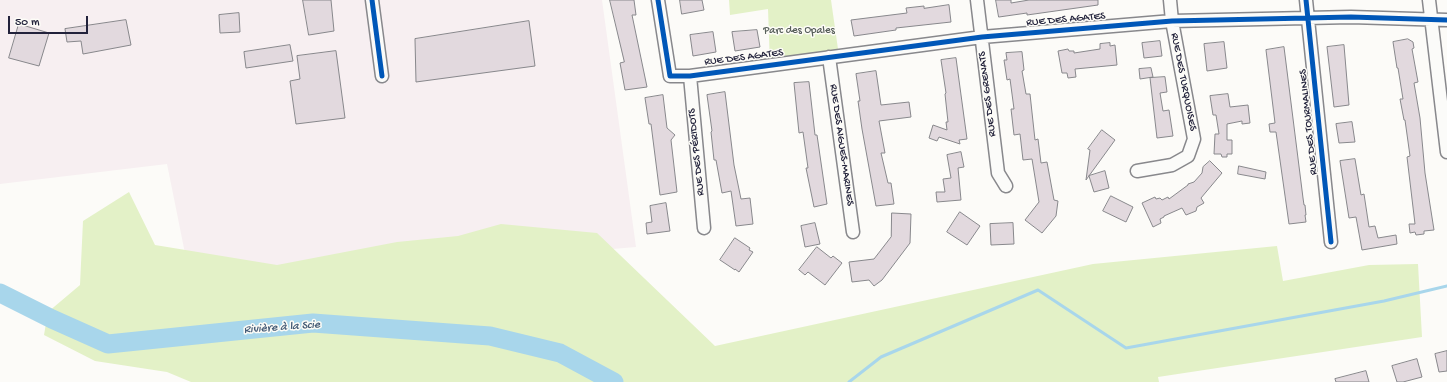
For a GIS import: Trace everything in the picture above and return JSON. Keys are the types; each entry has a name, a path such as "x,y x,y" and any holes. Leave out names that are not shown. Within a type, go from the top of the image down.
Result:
{"street":[{"path":"372,0 382,76"},
{"name":"RUE DES AGATES","path":"658,0 670,76 690,76 982,37 1172,21 1308,17 1447,20"},
{"name":"RUE DES GRENATS","path":"977,0 998,173 1006,186"},
{"name":"RUE DES TURQUOISES","path":"1137,171 1172,166 1188,156 1194,139 1172,21 1170,0"},
{"name":"RUE DES TOURMALINES","path":"1306,0 1331,242"},
{"path":"1429,0 1447,152"},
{"name":"RUE DES AIGUES-MARINES","path":"829,57 853,232"},
{"name":"RUE DES PÉRIDOTS","path":"690,76 704,228"}],"shaded area":[{"path":"0,0 602,0 636,247 353,271 190,278 167,164 0,184"}],"green space":[{"name":"Parc des Opales","path":"729,0 831,0 839,56 770,65 768,9 730,15"},
{"path":"129,192 155,245 277,265 397,242 458,236 501,224 597,233 715,346 1093,264 1277,246 1283,281 1369,265 1418,264 1422,337 1158,377 1159,382 191,382 167,372 95,361 44,335 48,312 80,285 83,221"}],"building":[{"path":"303,0 331,0 334,31 309,35"},
{"path":"610,0 634,0 636,15 632,15 647,87 625,90 620,63 624,62"},
{"path":"680,0 702,0 704,10 682,14"},
{"path":"996,0 1011,0 1011,3 1029,0 1098,0 1098,5 1027,15 1027,13 999,17"},
{"path":"949,5 951,22 896,28 896,30 854,36 851,20 907,13 906,8 924,6 924,8"},
{"path":"239,13 240,32 220,33 219,15"},
{"path":"126,20 131,45 83,54 81,41 67,42 65,29"},
{"path":"529,21 535,66 416,82 415,39"},
{"path":"19,24 49,33 39,66 9,58"},
{"path":"757,30 760,47 735,51 732,32"},
{"path":"713,32 716,52 693,56 690,35"},
{"path":"1408,39 1413,42 1414,48 1412,49 1418,82 1414,83 1420,118 1425,173 1434,230 1424,231 1424,234 1416,235 1415,232 1410,233 1409,224 1415,224 1407,157 1410,156 1405,120 1400,99 1403,99 1393,42"},
{"path":"1160,41 1162,56 1144,58 1142,43"},
{"path":"1224,42 1227,68 1207,71 1204,44"},
{"path":"1110,43 1110,46 1115,45 1117,65 1075,69 1076,77 1068,78 1067,73 1062,73 1058,51 1068,49 1069,51 1074,51 1074,53 1100,49 1100,44"},
{"path":"290,45 293,61 246,68 244,52"},
{"path":"1344,45 1349,105 1334,107 1327,47"},
{"path":"1284,47 1306,215 1306,222 1289,224 1276,132 1270,132 1269,124 1275,123 1266,50"},
{"path":"336,51 345,118 296,124 290,81 300,79 297,56"},
{"path":"1022,52 1024,70 1022,71 1026,94 1030,94 1035,140 1038,139 1041,163 1047,162 1054,200 1058,201 1056,216 1042,233 1025,220 1039,202 1032,159 1023,160 1020,134 1014,135 1011,109 1014,109 1010,79 1007,80 1004,60 1007,60 1006,53"},
{"path":"956,58 967,139 959,140 960,144 939,137 937,141 929,138 933,125 947,130 946,122 948,122 946,93 941,60"},
{"path":"1151,68 1153,77 1140,79 1139,69"},
{"path":"876,71 881,105 909,102 911,117 879,121 885,153 881,153 888,183 891,183 894,204 876,206 862,129 856,74"},
{"path":"1165,77 1167,92 1160,93 1163,111 1169,110 1173,136 1157,138 1150,78"},
{"path":"809,82 815,135 817,135 827,204 814,207 806,168 808,168 803,132 799,133 794,83"},
{"path":"725,92 734,165 741,199 750,198 753,224 736,226 731,191 722,193 716,160 714,160 707,95"},
{"path":"1228,94 1230,107 1248,105 1250,123 1242,124 1242,121 1227,124 1227,140 1232,140 1232,154 1227,154 1227,157 1222,157 1221,154 1214,154 1215,134 1219,134 1216,115 1213,115 1210,96"},
{"path":"663,95 667,128 675,135 671,140 677,192 660,195 651,124 649,124 645,98"},
{"path":"1352,122 1355,142 1339,143 1336,124"},
{"path":"1102,130 1115,140 1086,180 1090,150 1088,149"},
{"path":"961,152 964,167 958,168 961,200 937,202 936,192 945,192 943,179 951,178 947,155"},
{"path":"1355,159 1361,195 1364,194 1369,227 1375,226 1378,238 1396,235 1397,244 1362,250 1356,217 1349,218 1340,161"},
{"path":"1210,161 1222,173 1201,198 1204,203 1197,207 1196,211 1186,215 1182,208 1164,216 1160,219 1161,223 1153,227 1142,203 1155,197 1156,199 1160,198 1162,200 1168,197 1169,199 1188,184 1194,182 1202,173 1203,167"},
{"path":"1239,166 1266,172 1265,179 1238,174"},
{"path":"1105,171 1109,188 1094,192 1089,176"},
{"path":"1111,196 1133,207 1126,222 1103,211"},
{"path":"666,203 670,231 647,234 646,223 652,222 650,206"},
{"path":"960,212 980,226 967,245 947,232"},
{"path":"892,213 911,214 910,243 882,280 874,286 869,280 852,282 849,262 874,259 891,237"},
{"path":"815,223 820,244 805,247 801,226"},
{"path":"1013,223 1014,244 991,245 990,224"},
{"path":"735,238 750,248 749,250 753,252 739,272 720,260"},
{"path":"817,247 831,258 833,256 842,263 825,285 808,272 805,275 799,270"},
{"path":"1447,351 1447,371 1439,372 1435,354"},
{"path":"1417,359 1422,377 1397,382 1392,366"},
{"path":"1366,371 1369,382 1336,382 1335,379"}],"waterway":[{"path":"849,382 881,357 1038,290 1126,348 1384,301 1447,286"},
{"name":"Rivière à la Scie","path":"0,293 52,319 108,344 313,323 490,336 560,353 614,382"}],"cycle path":[{"path":"372,0 382,76"},
{"path":"658,0 670,76 690,76 982,37 1172,21 1351,17 1447,20"},
{"path":"1306,0 1331,242"}]}
